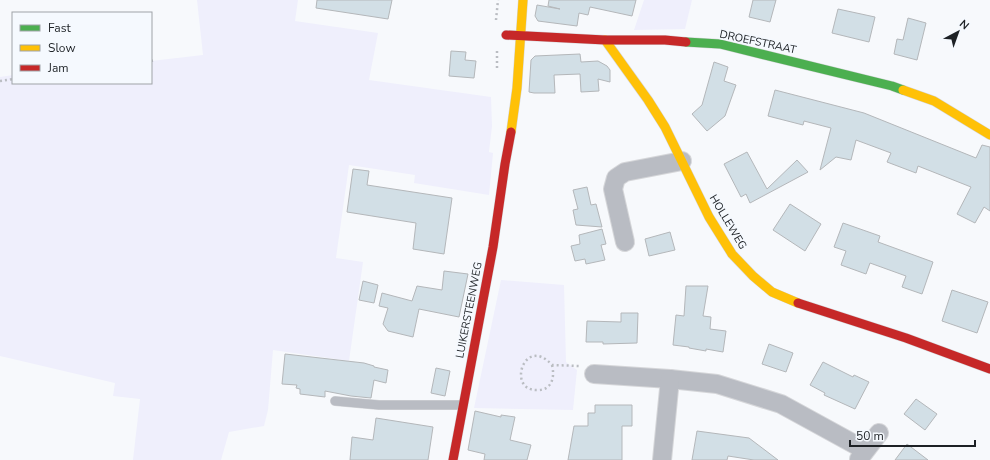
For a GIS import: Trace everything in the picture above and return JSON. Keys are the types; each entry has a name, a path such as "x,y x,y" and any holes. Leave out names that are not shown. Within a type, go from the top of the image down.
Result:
{"street":[{"name":"LUIKERSTEENWEG","path":"453,460 493,247 512,126 517,88 523,0"},
{"name":"DROEFSTRAAT","path":"505,44 506,31 520,35 605,40 665,40 720,44 892,86 934,101 990,135"},
{"name":"HOLLEWEG","path":"605,40 648,100 665,127 709,217 732,254 753,276 772,292 808,307 906,338 990,369"},
{"name":"LUIKERSTEENWEG","path":"505,106 505,164"},
{"path":"625,242 613,189 616,178 625,172 682,161"},
{"path":"594,374 717,384 781,404 862,455 879,433"},
{"path":"662,460 670,379"}],"lane":[{"path":"335,401 379,405 463,405"}],"path":[{"path":"0,81 12,79"},
{"path":"552,365 554,373 553,380 549,387 534,391 527,388 522,382 520,374 521,367 526,360 532,357 540,356 552,365 586,366 594,374"}],"shaded area":[{"path":"197,0 298,0 295,21 378,33 369,80 491,97 492,126 489,152 493,153 489,195 414,183 415,175 349,165 336,258 363,262 349,361 273,350 268,410 264,426 229,432 221,460 133,460 140,399 113,396 115,383 0,356 0,77 12,75 12,84 152,84 152,61 203,55"},
{"path":"644,0 692,0 685,29 634,30"},
{"path":"501,280 564,285 566,362 577,370 573,410 474,408"}],"building":[{"path":"317,0 392,0 388,19 316,8"},
{"path":"549,0 636,0 632,16 590,7 588,15 579,13 577,26 538,21 535,16 537,5 560,9 548,6"},
{"path":"753,0 776,0 770,22 749,17"},
{"path":"838,9 875,17 869,42 832,33"},
{"path":"908,18 926,23 917,60 894,54 897,39 903,40"},
{"path":"451,51 466,52 465,60 476,61 474,78 449,76"},
{"path":"580,54 581,62 598,61 607,66 610,70 610,82 598,79 599,91 581,92 580,74 554,75 555,93 529,92 531,60 535,56"},
{"path":"714,62 728,67 724,81 736,85 725,116 707,131 692,114 702,105"},
{"path":"775,90 864,113 976,158 982,145 990,147 990,211 984,207 975,223 957,214 971,187 918,166 916,173 887,162 891,153 856,140 851,160 836,157 820,170 831,128 804,121 803,125 768,116"},
{"path":"747,152 767,189 797,160 808,172 750,203 746,194 741,197 724,164"},
{"path":"353,169 369,171 367,185 452,198 444,254 413,249 416,223 347,212"},
{"path":"587,187 591,205 596,204 602,227 576,225 573,210 578,209 573,190"},
{"path":"790,204 821,224 805,251 773,230"},
{"path":"843,223 880,236 878,242 933,262 922,294 902,287 906,276 870,263 866,274 841,265 846,251 834,247"},
{"path":"602,229 606,244 601,245 605,260 586,264 585,259 575,261 571,246 580,244 579,235"},
{"path":"670,232 675,250 649,256 645,239"},
{"path":"444,271 468,274 459,317 419,309 413,337 388,331 383,324 388,308 379,306 382,293 412,301 417,286 442,290"},
{"path":"363,281 378,285 374,303 359,300"},
{"path":"686,286 708,286 703,316 711,317 710,329 726,331 723,352 706,349 706,351 673,345 676,315 684,316"},
{"path":"952,290 988,302 977,333 942,321"},
{"path":"621,313 638,313 637,343 603,344 603,342 586,342 587,321 621,322"},
{"path":"769,344 793,353 786,372 762,364"},
{"path":"285,354 364,363 388,370 386,383 374,380 371,398 325,391 325,397 300,394 300,389 296,388 297,385 282,384"},
{"path":"823,362 853,377 854,375 869,382 855,409 824,395 825,393 810,385"},
{"path":"436,368 450,371 445,396 431,393"},
{"path":"916,399 937,414 925,430 904,414"},
{"path":"595,405 632,405 632,426 622,426 622,460 568,460 574,426 588,426 588,413 595,413"},
{"path":"475,411 501,417 501,415 515,417 510,440 531,445 527,460 484,460 485,454 468,450"},
{"path":"376,418 433,427 428,460 350,460 352,437 373,440"},
{"path":"697,431 749,438 778,460 754,460 728,456 727,460 692,460"},
{"path":"907,444 928,460 895,460"}],"traffic: fast":[{"path":"686,42 720,44 903,90"}],"traffic: slow":[{"path":"511,132 517,88 523,0"},
{"path":"605,40 648,100 665,127 709,217 732,254 753,276 772,292 798,303"},
{"path":"903,90 934,101 990,135"}],"traffic: jam":[{"path":"506,35 686,42"},
{"path":"453,460 493,247 511,132"},
{"path":"798,303 906,338 990,369"}]}
